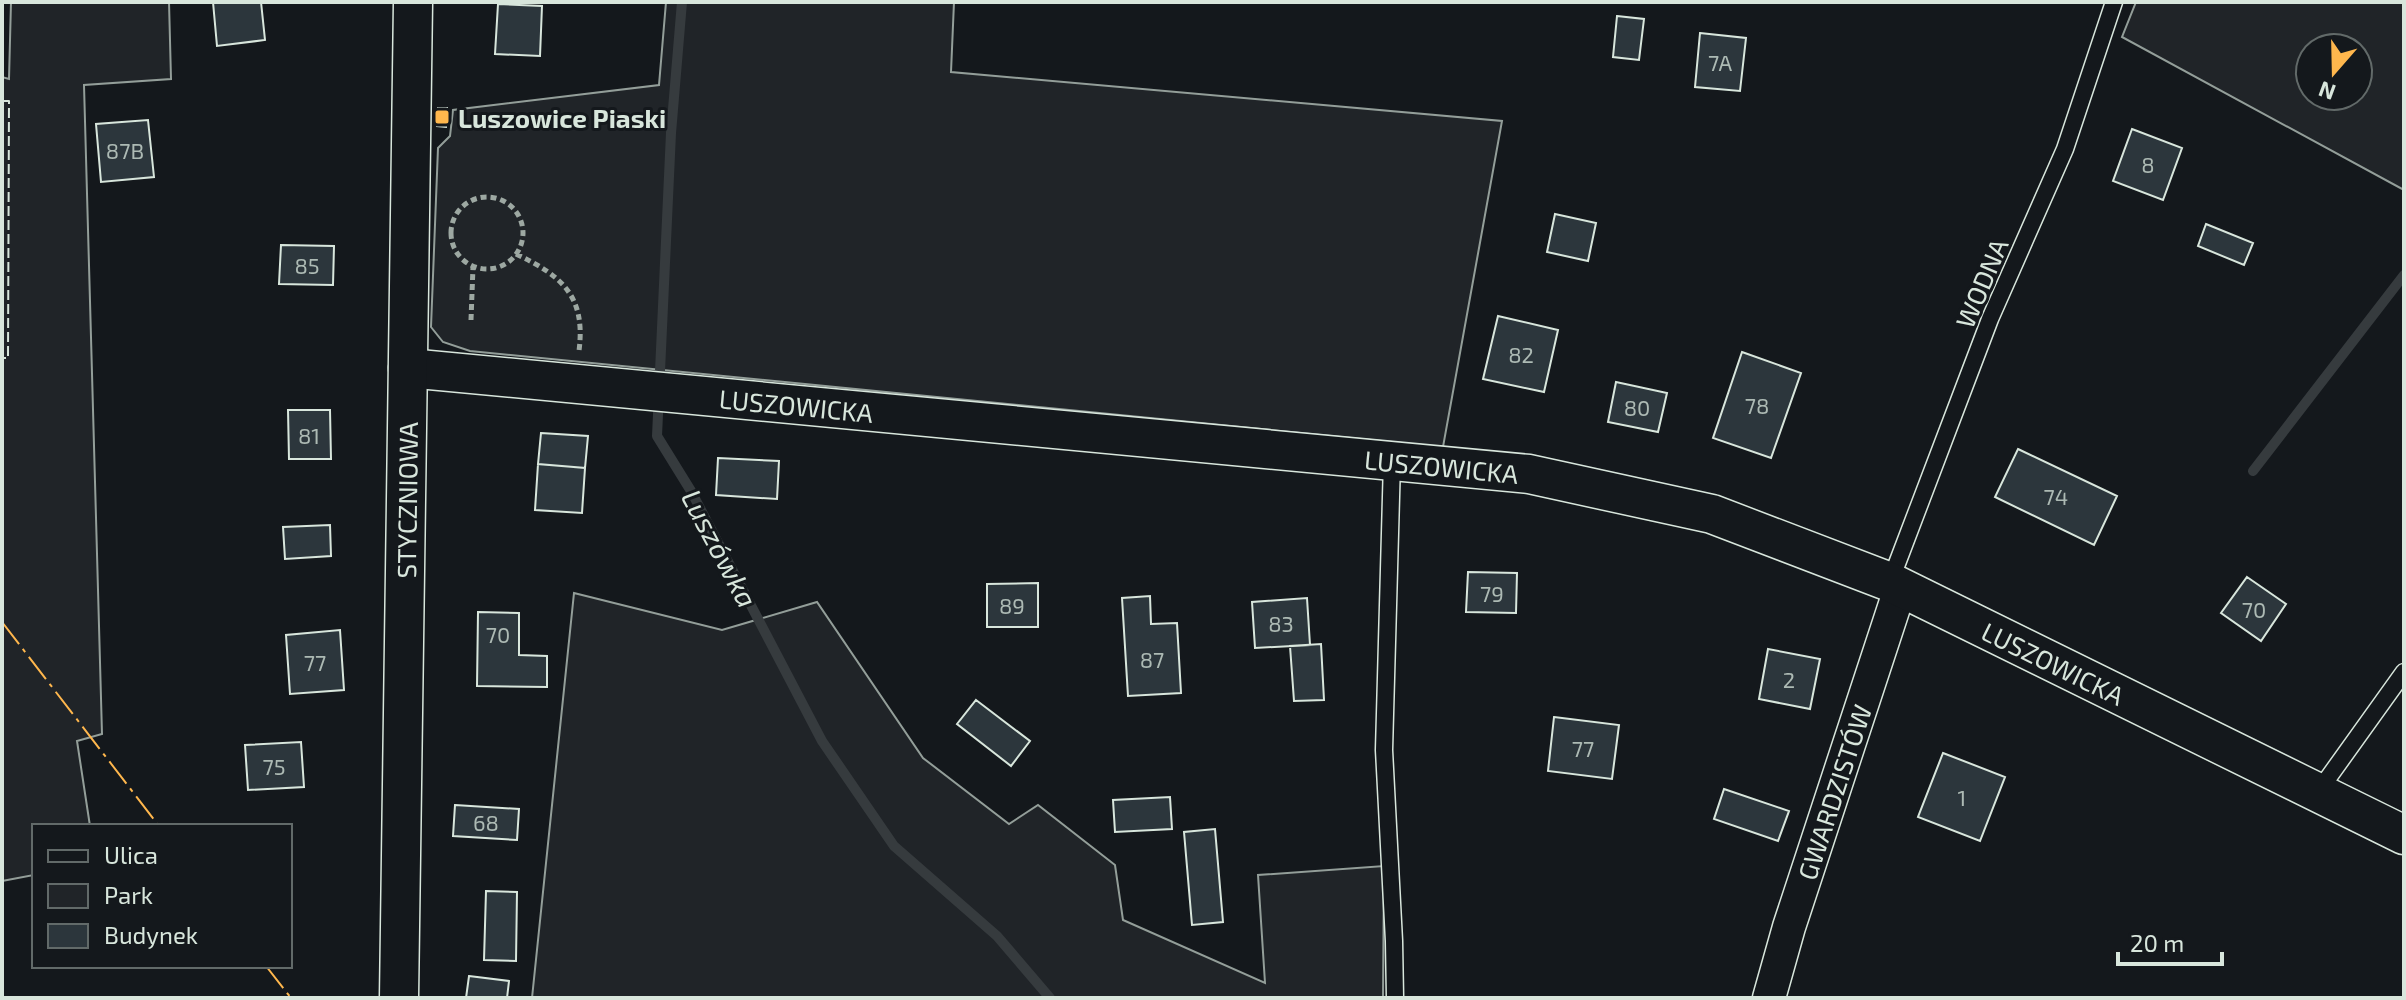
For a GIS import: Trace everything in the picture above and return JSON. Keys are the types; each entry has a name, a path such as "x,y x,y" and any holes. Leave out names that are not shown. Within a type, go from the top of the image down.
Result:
{"street":[{"name":"STYCZNIOWA","path":"399,998 413,2"},
{"name":"LUSZOWICKA","path":"408,368 1529,474 1712,514 1895,584 2404,835"},
{"name":"GWARDZISTÓW","path":"1769,998 1895,584"}],"lane":[{"name":"WODNA","path":"1895,584 1990,319 2065,149 2114,2"},
{"path":"1392,461 1384,750 1395,998"},
{"path":"2318,792 2404,672"}],"path":[{"path":"482,197 506,203 515,210 521,221 523,234 516,254 496,269 473,267 455,252 451,241 453,218 470,201 482,197"},
{"path":"516,254 560,279 578,307 581,337 575,383"},
{"path":"471,320 473,267"}],"green space":[{"path":"11,2 169,2 171,79 84,85 102,734 77,741 90,824 32,824 32,875 2,881 2,77 9,79"},
{"path":"666,2 954,2 951,72 1502,121 1443,447 470,351 443,342 431,327 438,148 450,136 453,110 659,85"},
{"path":"2136,2 2404,2 2404,190 2122,37"},
{"path":"574,593 722,630 817,602 923,758 1009,824 1038,805 1115,865 1123,920 1265,983 1258,875 1384,866 1383,998 532,998"}],"building":[{"path":"213,2 261,2 265,40 217,46"},
{"path":"498,4 542,6 540,56 495,54"},
{"path":"1617,16 1644,19 1639,60 1613,57"},
{"path":"1700,33 1746,38 1740,91 1695,87"},
{"path":"438,108 447,108 446,127 437,126"},
{"path":"148,120 154,177 101,182 96,124"},
{"path":"2132,129 2182,148 2163,200 2113,181"},
{"path":"1555,214 1596,223 1588,261 1547,252"},
{"path":"2206,224 2253,243 2244,265 2198,246"},
{"path":"281,245 334,246 333,285 279,284"},
{"path":"1498,316 1558,330 1544,392 1483,379"},
{"path":"1742,352 1801,373 1771,458 1713,438"},
{"path":"1616,382 1667,393 1658,432 1608,422"},
{"path":"288,410 330,410 331,459 289,459"},
{"path":"541,433 588,436 585,468 538,464"},
{"path":"2018,449 2117,496 2094,545 1995,497"},
{"path":"718,458 779,461 777,499 716,495"},
{"path":"538,464 585,468 582,513 535,510"},
{"path":"330,525 331,556 285,559 283,527"},
{"path":"1468,572 1517,573 1516,613 1466,612"},
{"path":"2247,577 2286,604 2261,641 2221,613"},
{"path":"1038,583 1038,627 987,627 987,584"},
{"path":"1150,596 1151,624 1177,623 1181,693 1128,696 1122,598"},
{"path":"1307,598 1310,645 1255,648 1252,602"},
{"path":"478,612 519,613 519,655 547,656 547,687 477,686"},
{"path":"340,630 344,690 290,694 286,635"},
{"path":"1321,644 1324,700 1294,701 1290,646"},
{"path":"1768,649 1820,659 1810,709 1759,699"},
{"path":"976,700 1030,741 1011,766 957,724"},
{"path":"1554,717 1619,725 1612,779 1548,771"},
{"path":"301,742 304,787 248,790 245,745"},
{"path":"1943,753 2005,777 1980,841 1918,817"},
{"path":"1724,789 1789,811 1778,841 1714,819"},
{"path":"1170,797 1172,829 1115,832 1113,800"},
{"path":"455,805 519,809 517,840 453,836"},
{"path":"1215,829 1223,922 1192,925 1184,832"},
{"path":"486,891 517,892 516,961 484,960"},
{"path":"469,976 509,981 507,998 466,998"}],"waterway":[{"name":"Luszówka","path":"682,2 671,133 657,436 691,491 822,741 894,846 997,936 1050,998"},
{"path":"2253,471 2404,275"}],"fence":[{"path":"2,101 9,101 8,358 2,358"}],"power":[{"path":"2,622 157,824"},
{"path":"268,968 291,998"}],"place":[{"name":"Luszowice Piaski","path":"442,117"}]}
